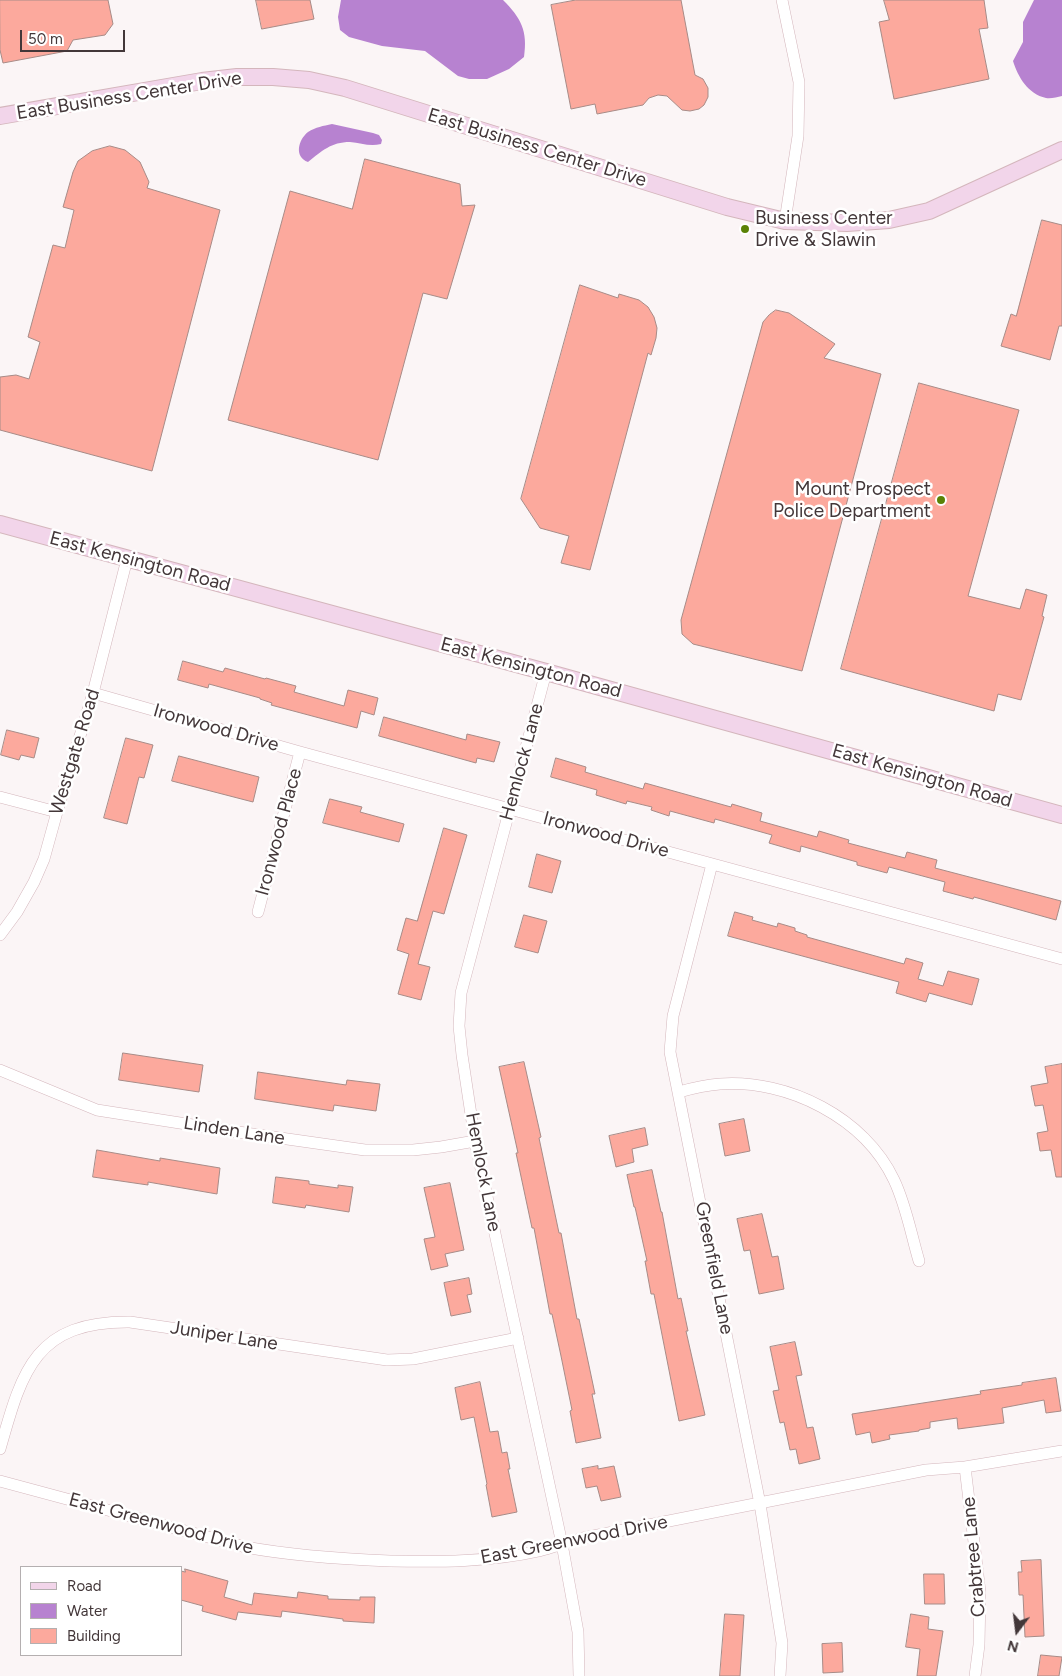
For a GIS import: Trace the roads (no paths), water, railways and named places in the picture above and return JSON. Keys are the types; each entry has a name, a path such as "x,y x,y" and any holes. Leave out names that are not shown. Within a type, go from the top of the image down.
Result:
{"main road":[{"name":"East Business Center Drive","path":"0,116 202,81 237,77 274,77 309,80 345,88 727,207 785,221 847,223 889,220 929,211 1062,150"},
{"name":"East Kensington Road","path":"0,524 546,672 1062,815"}],"street":[{"path":"782,0 799,82 798,136 785,221"},
{"name":"Westgate Road","path":"0,935 18,912 44,859 93,693 127,559"},
{"name":"Hemlock Lane","path":"546,672 461,993 459,1026 475,1141 562,1544 578,1632 579,1676"},
{"name":"Ironwood Drive","path":"93,693 300,752 1062,958"},
{"name":"Ironwood Place","path":"258,912 300,752"},
{"path":"0,796 57,812"},
{"name":"Greenfield Lane","path":"712,864 673,1016 670,1052 760,1504 782,1643 780,1676"},
{"name":"Linden Lane","path":"0,1070 97,1110 231,1131 365,1150 413,1150 475,1141"},
{"path":"679,1092 701,1086 722,1084 765,1087 790,1093 834,1114 869,1144 894,1180 919,1261"},
{"name":"Juniper Lane","path":"0,1449 19,1386 33,1361 41,1351 56,1339 87,1325 130,1322 387,1360 413,1360 518,1338"},
{"name":"East Greenwood Drive","path":"0,1482 245,1547 310,1557 338,1559 446,1561 538,1551 592,1536 926,1470 965,1467 1062,1451"},
{"name":"Crabtree Lane","path":"965,1467 980,1592 979,1645 975,1676"}],"water":[{"path":"341,0 503,0 519,19 522,26 525,40 524,57 509,69 487,79 469,79 458,76 425,51 382,46 349,37 340,30 338,17"},
{"path":"1034,0 1062,0 1062,96 1054,98 1040,96 1029,89 1021,79 1013,61 1023,42 1023,22"},
{"path":"332,124 379,135 382,140 381,144 369,145 343,142 327,148 308,162 304,160 299,152 299,148 305,135 314,129"}],"place":[{"name":"Business Center Drive & Slawin","path":"745,229"},
{"name":"Mount Prospect Police Department","path":"941,500"}]}
